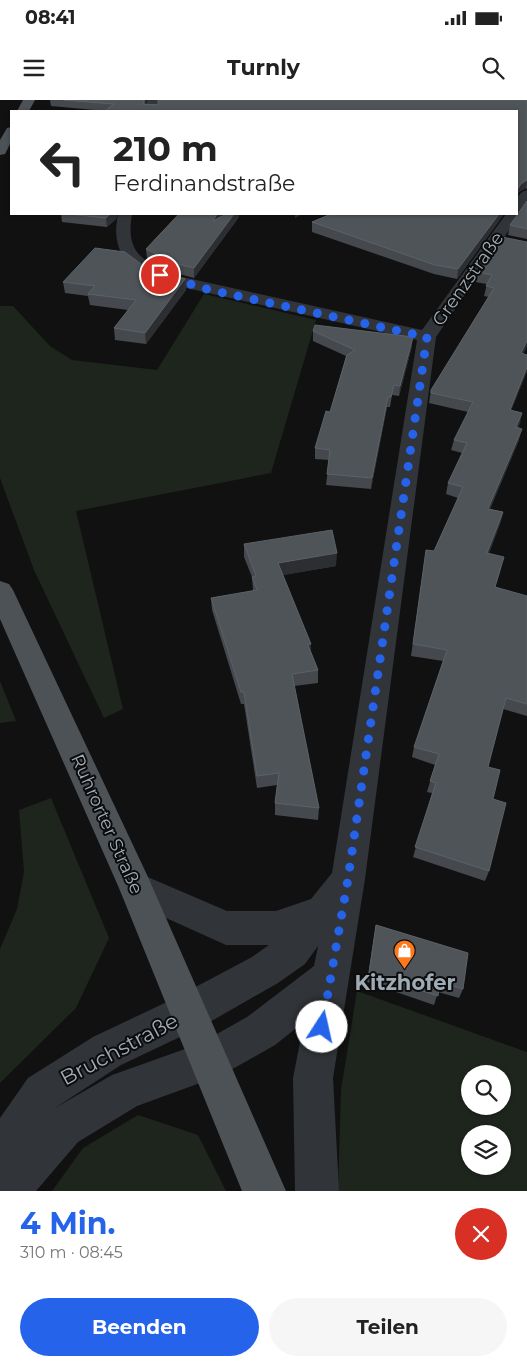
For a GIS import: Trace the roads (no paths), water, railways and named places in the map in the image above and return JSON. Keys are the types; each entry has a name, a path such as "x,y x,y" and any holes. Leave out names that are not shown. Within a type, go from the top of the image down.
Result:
{"main road":[{"path":"0,151 10,133"},
{"name":"Ruhrorter Straße","path":"0,590 136,888 264,1191"}],"street":[{"path":"518,206 527,194"},
{"path":"124,215 121,227 121,242 130,257 147,270 173,280 427,337"},
{"name":"Grenzstraße","path":"317,1191 313,1078 348,879 427,337 503,240 513,215"},
{"name":"Grenzstraße","path":"188,1013 265,970 292,951 348,879"},
{"path":"136,888 226,928 276,928 324,911"},
{"path":"208,1061 261,1031 331,976"},
{"name":"Bruchstraße","path":"2,1191 15,1132 42,1092 107,1051 188,1013"},
{"name":"Bruchstraße","path":"8,1191 63,1128 126,1089 208,1061"}],"place":[{"name":"Kitzhofer","path":"405,969"}]}
